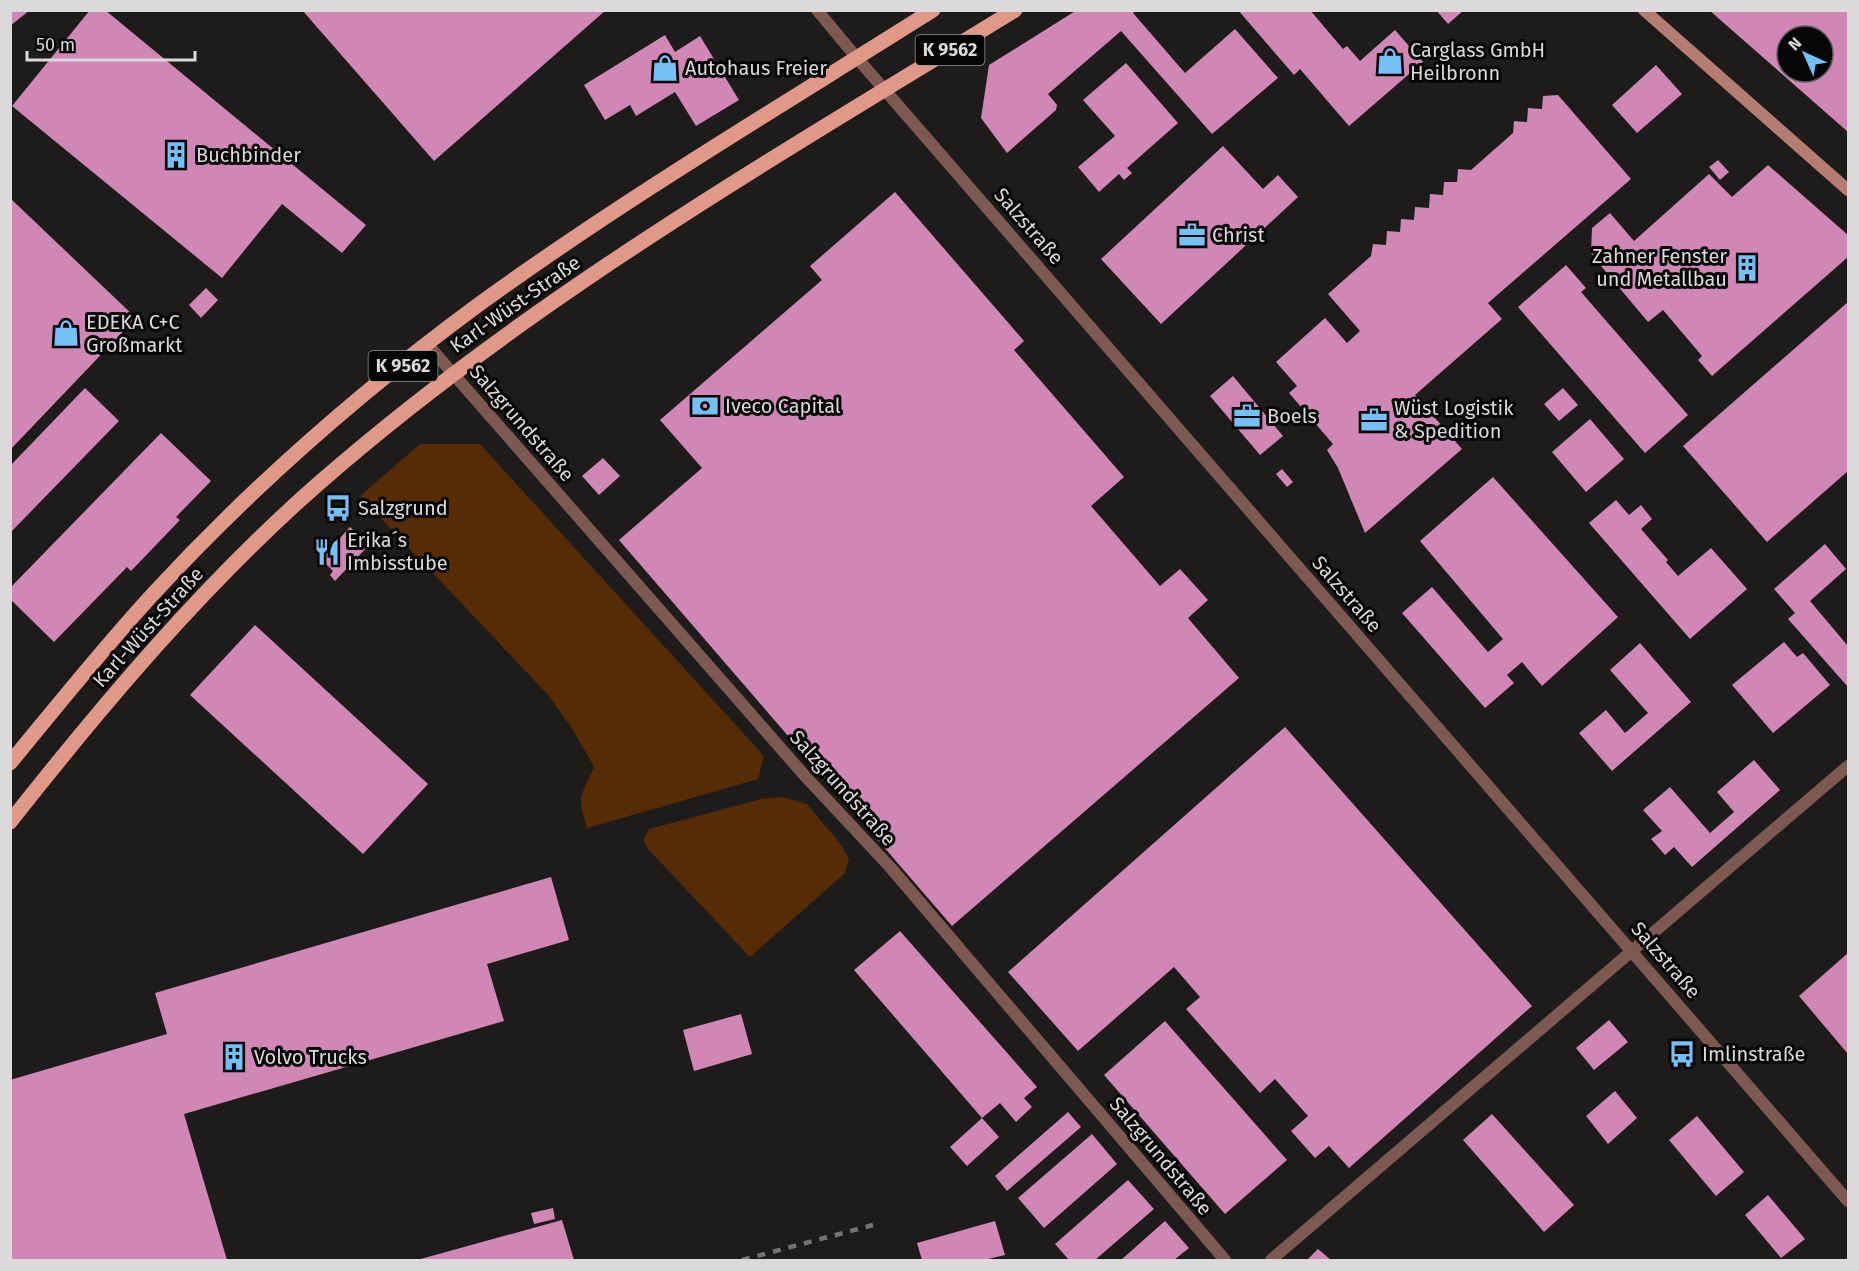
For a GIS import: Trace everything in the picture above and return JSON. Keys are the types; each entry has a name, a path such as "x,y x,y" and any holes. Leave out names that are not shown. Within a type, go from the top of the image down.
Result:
{"main road":[{"name":"Karl-Wüst-Straße","path":"10,763 77,679 188,559 252,495 428,345 478,306 604,219 933,10"},
{"name":"Karl-Wüst-Straße","path":"10,822 133,672 227,572 317,485 453,374 635,246 1015,10"},
{"path":"1644,10 1848,190"}],"street":[{"name":"Salzstraße","path":"817,10 1848,1201"},
{"name":"Salzgrundstraße","path":"428,345 805,776 890,867 1225,1260"},
{"path":"1271,1260 1848,766"}],"shaded area":[{"path":"420,444 480,444 764,756 758,779 587,828 581,801 594,767 573,730 549,696 360,496"},
{"path":"783,797 807,804 839,842 849,859 845,873 750,957 648,849 643,840 649,829 761,799"}],"building":[{"path":"10,10 30,10 10,26"},
{"name":"Buchbinder","path":"90,10 105,10 366,225 342,253 282,204 222,278 12,106"},
{"path":"302,10 606,10 434,161"},
{"path":"1077,10 1137,10 1133,13 1185,73 1235,29 1278,78 1212,134 1121,31 1048,94 1057,105 1056,110 1007,153 981,118 989,65"},
{"path":"1238,10 1310,10 1343,49 1347,46 1360,61 1395,30 1423,62 1349,126 1300,69 1294,75"},
{"path":"1436,10 1464,10 1448,24"},
{"path":"1709,10 1848,10 1848,132 1793,84 1835,84 1835,24 1775,24 1775,68"},
{"name":"Autohaus Freier","path":"665,35 675,52 700,36 739,100 696,126 675,92 636,116 630,105 605,120 584,85"},
{"path":"1126,63 1178,123 1127,168 1132,173 1124,180 1119,174 1099,192 1078,167 1115,136 1083,100"},
{"path":"1656,65 1682,94 1637,133 1612,105"},
{"path":"1558,95 1631,179 1488,303 1502,319 1415,395 1462,449 1365,533 1338,468 1327,450 1333,444 1289,393 1297,386 1276,362 1325,318 1347,343 1360,331 1328,294 1371,256 1373,244 1386,245 1387,231 1400,232 1401,219 1414,220 1415,207 1429,208 1430,194 1443,195 1444,182 1457,182 1458,169 1471,170 1513,133 1514,121 1527,122 1528,108 1542,109 1543,96"},
{"name":"Christ","path":"1223,146 1263,189 1278,175 1298,197 1161,324 1101,259"},
{"path":"1718,160 1729,172 1720,180 1709,167"},
{"name":"Zahner Fenster und Metallbau","path":"1768,165 1848,235 1848,257 1712,376 1698,360 1702,356 1663,310 1648,322 1601,266 1591,253 1592,228 1610,213 1634,241 1709,174 1732,197"},
{"path":"895,192 1024,341 1014,350 1124,477 1091,506 1160,586 1180,569 1208,600 1188,618 1239,678 952,926 619,540 702,468 660,420 822,280 810,266"},
{"name":"EDEKA C+C Großmarkt","path":"10,198 136,318 10,450"},
{"path":"1566,265 1586,288 1581,292 1688,415 1645,453 1518,307"},
{"path":"206,288 218,300 201,318 189,305"},
{"path":"1848,302 1848,471 1767,542 1683,446"},
{"name":"Boels","path":"1233,376 1283,436 1260,455 1210,396"},
{"path":"85,388 119,421 10,533 10,466"},
{"path":"1563,388 1578,405 1559,421 1544,404"},
{"path":"1590,419 1624,459 1586,492 1552,452"},
{"path":"161,433 211,481 176,517 180,520 131,571 127,567 54,642 10,599 10,588"},
{"path":"603,458 620,476 599,495 582,476"},
{"path":"1282,469 1293,482 1287,487 1276,474"},
{"path":"1493,477 1618,617 1542,686 1522,662 1507,675 1514,683 1485,708 1402,613 1432,587 1488,652 1503,639 1420,541"},
{"path":"1616,500 1629,515 1641,505 1652,519 1641,529 1668,560 1666,562 1678,576 1711,548 1747,589 1690,639 1589,523"},
{"path":"350,527 369,545 335,581 330,575 333,571 321,559"},
{"path":"1825,544 1846,569 1810,601 1848,646 1848,687 1788,619 1795,613 1774,589"},
{"path":"255,625 428,784 363,854 190,695"},
{"path":"1784,642 1797,657 1803,653 1830,685 1773,733 1732,685"},
{"path":"1640,643 1691,702 1612,771 1579,733 1606,710 1625,733 1648,713 1610,670"},
{"path":"1285,727 1532,1006 1349,1168 1329,1146 1315,1158 1291,1131 1308,1116 1275,1079 1260,1093 1186,1009 1200,997 1174,967 1078,1051 1008,972"},
{"path":"1754,760 1780,790 1692,867 1674,847 1665,855 1651,839 1662,831 1643,810 1670,787 1710,833 1734,812 1717,792"},
{"name":"Volvo Trucks","path":"551,877 569,940 487,964 504,1021 184,1114 227,1260 10,1260 10,1080 167,1034 155,993"},
{"path":"900,931 1037,1087 1024,1098 1032,1107 1016,1122 1000,1103 982,1118 854,970"},
{"path":"1848,953 1848,1054 1799,996"},
{"path":"741,1014 752,1054 694,1071 683,1030"},
{"path":"1609,1020 1628,1042 1594,1070 1576,1048"},
{"path":"1165,1021 1287,1160 1225,1214 1104,1075"},
{"path":"1615,1091 1637,1118 1608,1144 1586,1116"},
{"path":"1068,1112 1081,1127 1007,1191 995,1176"},
{"path":"1492,1114 1574,1205 1544,1232 1463,1140"},
{"path":"1697,1116 1744,1172 1716,1196 1669,1140"},
{"path":"982,1118 999,1137 967,1166 950,1147"},
{"path":"1092,1134 1117,1164 1044,1228 1018,1198"},
{"path":"1128,1180 1154,1209 1095,1260 1069,1260 1055,1244"},
{"path":"1768,1195 1805,1239 1781,1258 1745,1215"},
{"path":"553,1208 555,1219 534,1224 531,1213"},
{"path":"562,1220 574,1260 417,1260"},
{"path":"995,1221 1005,1255 984,1260 922,1260 917,1243"},
{"path":"1165,1221 1189,1248 1174,1260 1121,1260"},
{"path":"1318,1249 1331,1260 1307,1260"}],"railway":[{"path":"742,1260 873,1225"}],"place":[{"name":"Carglass GmbH Heilbronn","path":"1390,61"},
{"name":"Autohaus Freier","path":"665,68"},
{"name":"Buchbinder","path":"176,155"},
{"name":"Christ","path":"1192,235"},
{"name":"Zahner Fenster und Metallbau","path":"1747,268"},
{"name":"EDEKA C+C Großmarkt","path":"66,333"},
{"name":"Iveco Capital","path":"705,406"},
{"name":"Boels","path":"1247,416"},
{"name":"Wüst Logistik & Spedition","path":"1374,420"},
{"name":"Salzgrund","path":"338,508"},
{"name":"Erika´s Imbisstube","path":"327,552"},
{"name":"Imlinstraße","path":"1682,1054"},
{"name":"Volvo Trucks","path":"234,1057"}]}
